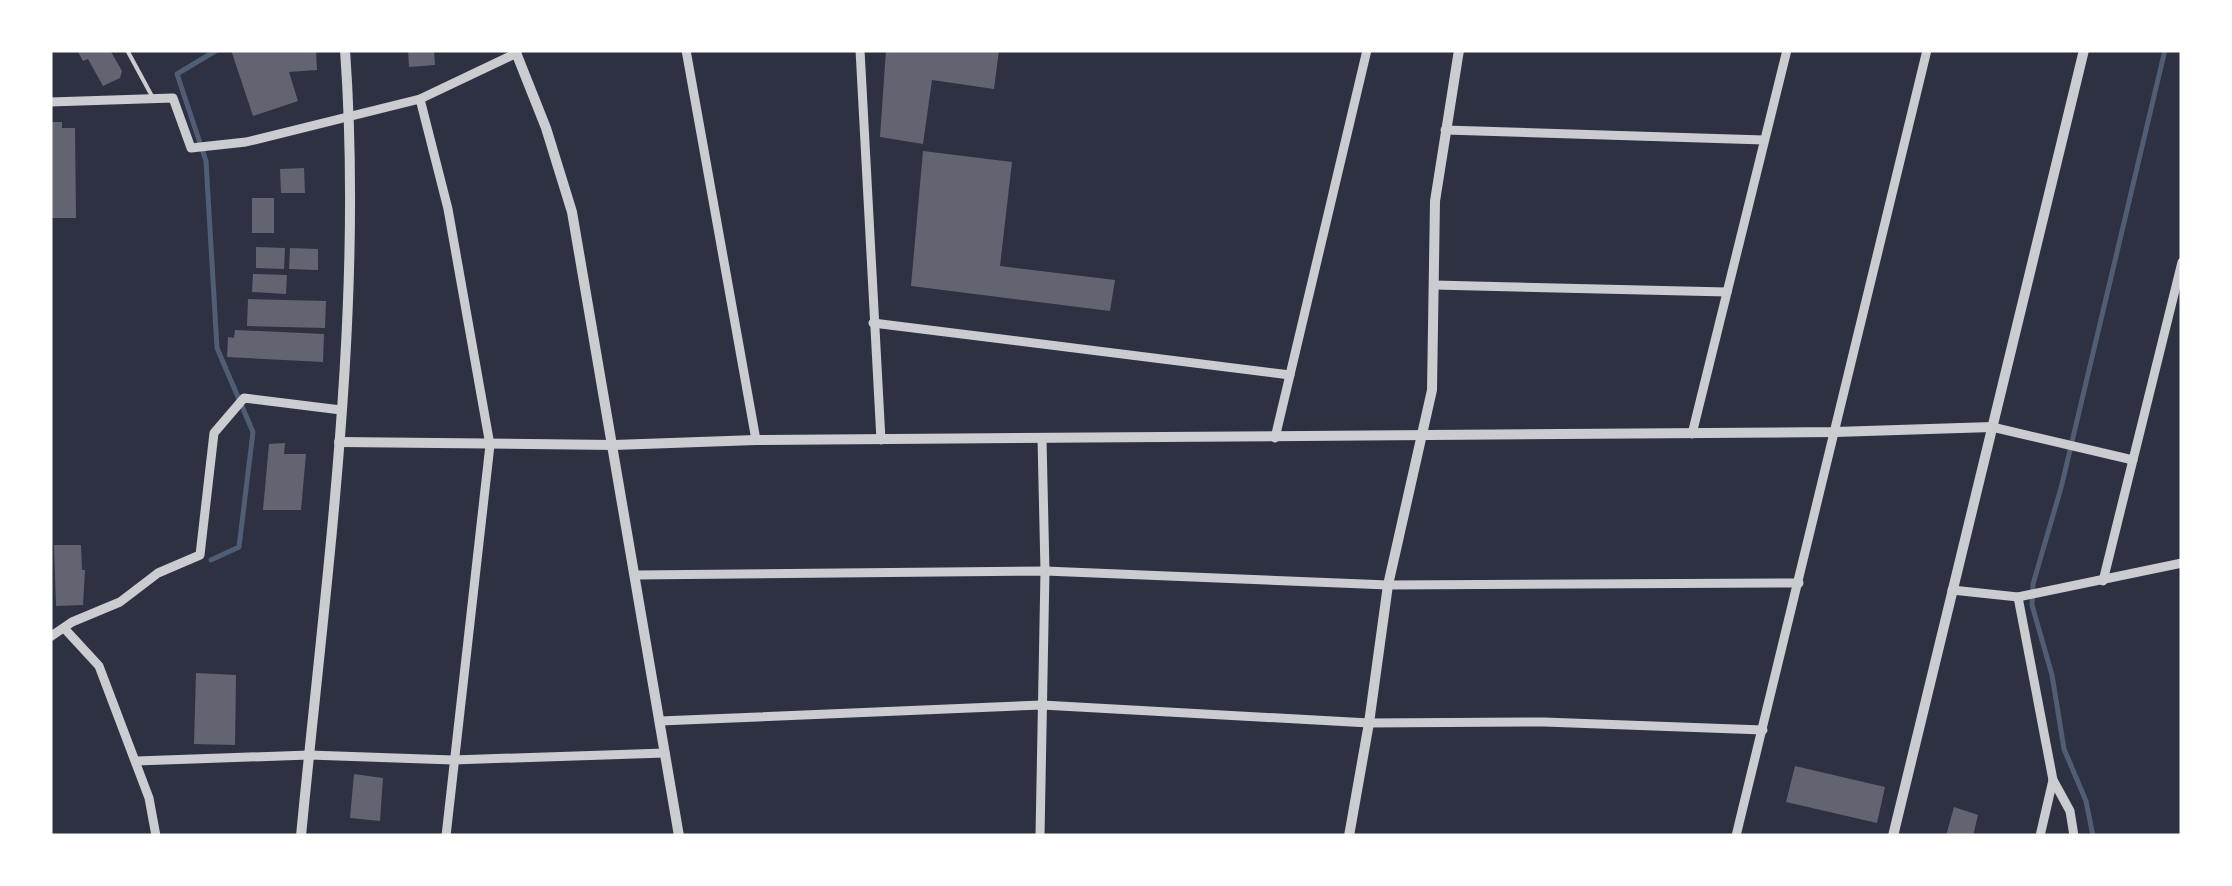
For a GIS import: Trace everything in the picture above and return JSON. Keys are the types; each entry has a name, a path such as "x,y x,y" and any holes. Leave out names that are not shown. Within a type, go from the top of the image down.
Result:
{"street":[{"path":"301,836 348,320 350,117 345,50"},
{"path":"686,50 756,440"},
{"path":"860,50 881,440"},
{"path":"1274,438 1367,50"},
{"path":"1350,836 1388,585 1432,390 1434,201 1459,50"},
{"path":"1692,434 1786,50"},
{"path":"1736,836 1927,50"},
{"path":"1892,836 2084,50"},
{"path":"50,102 172,98 191,148 246,142 420,99 516,52 546,128 572,212 679,836"},
{"path":"420,99 448,209 490,445 446,836"},
{"path":"1445,130 1764,140"},
{"path":"2103,580 2178,295 2182,262"},
{"path":"1434,284 1727,292"},
{"path":"874,323 1290,374"},
{"path":"50,637 120,602 158,573 200,555 214,433 244,398 341,410"},
{"path":"339,442 614,445 756,440 1422,438 1992,426 2133,460"},
{"path":"1040,836 1045,571 1042,439"},
{"path":"1952,590 2020,597 2182,563"},
{"path":"636,575 1045,571 1388,585 1799,583"},
{"path":"2020,597 2053,780 2070,811 2074,836"},
{"path":"64,628 99,666 149,798 156,836"},
{"path":"660,721 1042,704 1370,723 1544,722 1763,730"},
{"path":"136,761 309,756 453,760 666,753"},
{"path":"2040,836 2053,780"}],"lane":[{"path":"126,50 153,98"}],"building":[{"path":"77,50 110,50 122,71 120,78 103,86 88,59 83,61"},
{"path":"231,50 316,50 317,70 289,72 298,101 253,116"},
{"path":"408,50 434,50 435,65 409,67"},
{"path":"886,50 999,50 994,89 932,80 923,144 880,137"},
{"path":"50,122 62,122 62,128 75,128 76,218 50,218"},
{"path":"923,151 1012,162 1000,266 1115,280 1110,311 911,286"},
{"path":"304,168 305,193 281,193 280,169"},
{"path":"252,198 274,198 274,233 252,233"},
{"path":"256,247 285,248 284,269 256,268"},
{"path":"290,248 318,249 318,270 289,269"},
{"path":"253,274 287,275 286,294 252,292"},
{"path":"248,299 326,301 325,328 247,326"},
{"path":"235,330 324,334 323,362 227,357 228,337 234,338"},
{"path":"285,443 284,454 306,454 301,510 263,510 269,444"},
{"path":"54,545 81,545 85,570 83,605 56,606"},
{"path":"196,673 236,675 235,745 194,744"},
{"path":"1795,766 1885,787 1877,823 1786,802"},
{"path":"354,774 383,778 380,821 350,818"},
{"path":"1954,807 1978,815 1973,836 1946,836"}],"waterway":[{"path":"211,560 239,547 253,432 217,348 206,161 177,74 217,50"},
{"path":"2093,836 2086,801 2064,749 2052,675 2032,605 2033,584 2061,488 2165,50"}]}
